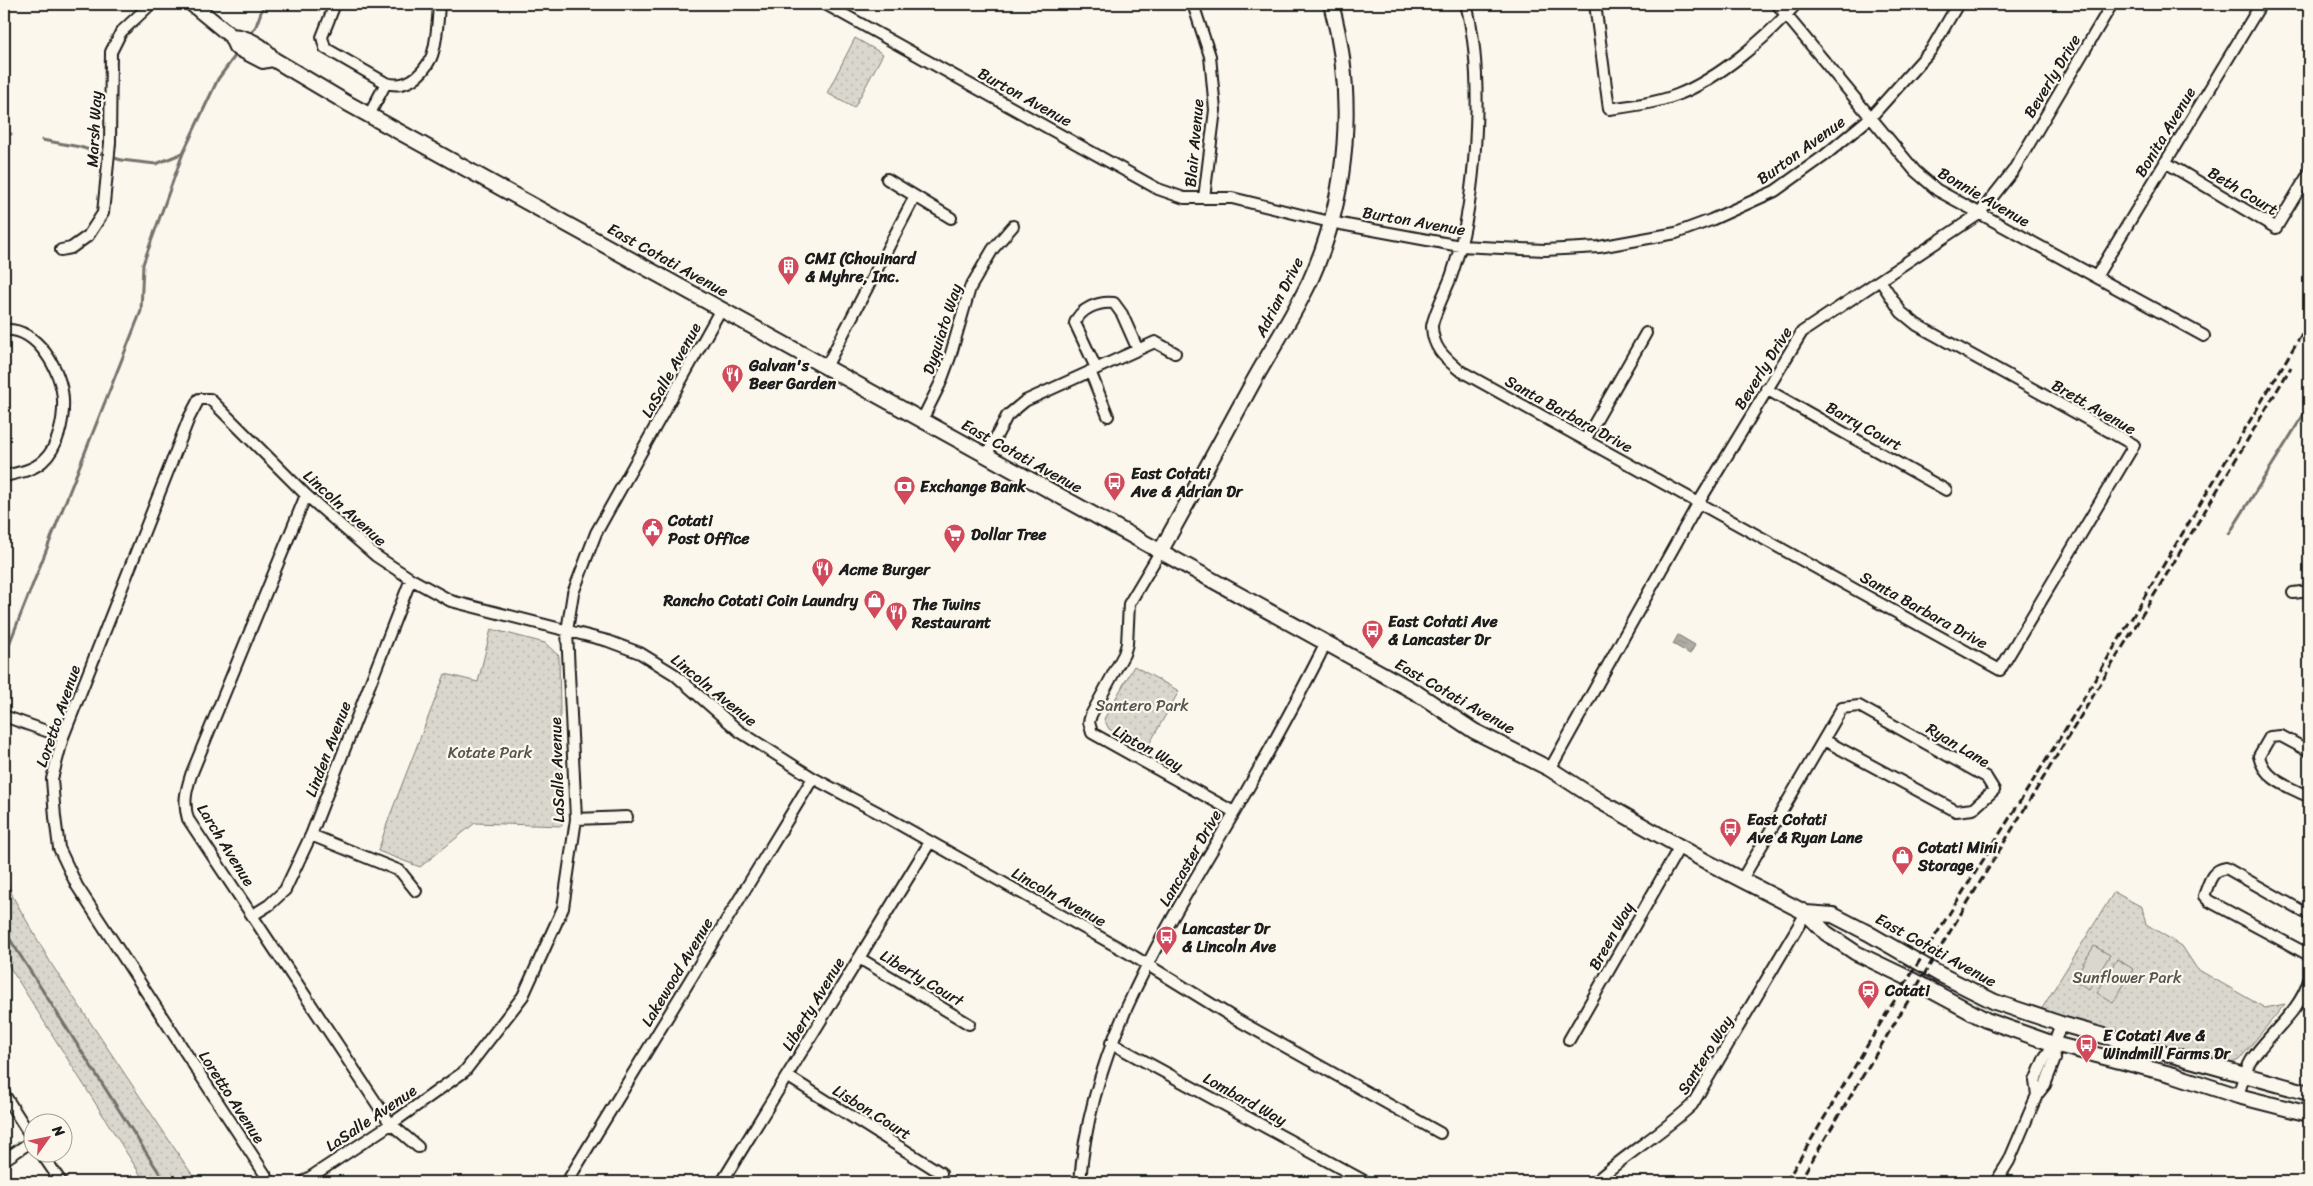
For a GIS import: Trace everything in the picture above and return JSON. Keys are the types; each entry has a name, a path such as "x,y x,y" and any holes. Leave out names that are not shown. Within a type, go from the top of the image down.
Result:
{"main road":[{"name":"East Cotati Avenue","path":"192,4 230,36 242,37 250,48 266,49 273,59 369,115 1417,693 1474,731 1550,769 1602,802 1741,881 1806,913 1826,933 1856,953 1908,978 1986,1020 2054,1044 2174,1075 2238,1096 2309,1114"},
{"name":"Adrian Drive","path":"1160,552 1310,280 1330,222 1345,149 1346,89 1338,28 1331,4"},
{"name":"East Cotati Avenue","path":"1806,913 1833,915 1976,994 2061,1024 2309,1093"}],"street":[{"name":"Marsh Way","path":"61,250 71,248 88,236 103,213 110,143 111,52 121,32 151,4"},
{"path":"335,4 322,37 325,48 394,86 410,82 416,78 432,57 439,4"},
{"name":"Burton Avenue","path":"825,4 1158,189 1184,198 1232,198 1330,222 1460,246 1546,250 1599,247 1676,233 1711,220 1775,191 1824,156 1870,117 1931,50 1958,4"},
{"name":"Blair Avenue","path":"1193,4 1210,56 1215,110 1204,198"},
{"name":"Santa Barbara Drive","path":"1466,4 1470,18 1476,82 1472,181 1460,246 1451,277 1432,326 1439,353 1459,370 2000,670"},
{"path":"1595,4 1610,108 1647,104 1678,94 1712,76 1752,47 1787,15 1796,4"},
{"name":"Bonnie Avenue","path":"1777,4 1915,171 1937,190 2204,336"},
{"name":"Beverly Drive","path":"1550,769 1699,502 1766,388 1802,332 1979,214 2013,170 2112,4"},
{"name":"Bonita Avenue","path":"2096,276 2260,4"},
{"path":"369,115 386,83"},
{"name":"Beth Court","path":"2165,162 2276,228 2309,173"},
{"path":"887,179 952,218"},
{"path":"826,367 915,196"},
{"name":"Dyquiato Way","path":"922,420 940,384 950,357 970,288 993,249 1013,226"},
{"name":"Brett Avenue","path":"1880,280 1901,312 1917,325 2134,445 2000,670"},
{"path":"1108,416 1075,324 1078,315 1087,308 1107,302 1114,303 1122,314 1138,350"},
{"name":"LaSalle Avenue","path":"303,1182 391,1124 464,1071 522,996 563,908 576,819 567,631 573,593 596,533 721,310"},
{"path":"4,330 9,329 28,335 46,353 57,375 63,400 55,446 43,461 25,472 4,476"},
{"path":"1585,440 1646,333"},
{"path":"986,456 1007,416 1014,408 1030,398 1155,342 1175,353"},
{"name":"Barry Court","path":"1766,388 1946,490"},
{"name":"Lincoln Avenue","path":"199,399 210,399 306,495 376,556 411,579 451,602 608,641 640,654 674,674 738,731 813,778 1147,964 1234,1018 1440,1133"},
{"name":"Loretto Avenue","path":"199,399 186,427 63,737 52,779 55,817 59,848 77,886 270,1182"},
{"name":"Larch Avenue","path":"306,495 185,793 184,806 188,819 391,1124 418,1147"},
{"name":"Lipton Way","path":"1160,552 1129,604 1127,644 1091,715 1089,722 1092,733 1234,812"},
{"name":"Linden Avenue","path":"252,915 269,905 285,890 311,835 411,579"},
{"path":"2293,593 2309,591"},
{"name":"Lancaster Drive","path":"1080,1182 1082,1153 1089,1116 1111,1043 1147,964 1295,704 1326,643"},
{"name":"Ryan Lane","path":"1741,881 1842,708 1860,706 1986,777 1994,790 1973,809 1956,811 1824,740"},
{"path":"4,716 63,737"},
{"path":"2309,751 2281,736 2270,737 2259,756 2261,764 2271,777 2309,797"},
{"name":"Lakewood Avenue","path":"567,1182 813,778"},
{"path":"576,819 627,817"},
{"path":"311,835 400,871 416,891"},
{"name":"Liberty Avenue","path":"722,1182 930,842"},
{"name":"Breen Way","path":"1569,1040 1680,846"},
{"path":"2309,916 2226,868 2218,869 2211,876 2204,896 2209,901 2309,955"},
{"name":"Santero Way","path":"1595,1182 1624,1158 1674,1122 1692,1105 1806,913"},
{"name":"Liberty Court","path":"859,958 969,1024"},
{"path":"2238,1096 2244,1075 2256,1055 2288,1019 2309,980"},
{"path":"1996,1182 2009,1161 2037,1095 2044,1085 2055,1059 2054,1044 2061,1024"},
{"name":"Lombard Way","path":"1111,1043 1366,1182"},
{"name":"Lisbon Court","path":"787,1076 941,1173"},
{"path":"4,1094 22,1124"},
{"path":"4,1160 22,1147"},
{"path":"49,1164 61,1182"}],"green space":[{"path":"855,38 883,54 854,108 827,93"},
{"name":"Kotate Park","path":"491,629 545,643 559,656 562,826 475,823 420,867 378,851 445,674 478,682"},
{"name":"Santero Park","path":"1134,666 1179,691 1146,750 1109,729 1104,719"},
{"path":"4,874 13,897 52,965 197,1182 145,1182 4,958"},
{"name":"Sunflower Park","path":"2114,892 2142,907 2146,924 2182,946 2197,969 2265,1008 2285,1004 2239,1060 2229,1064 2041,1010"},
{"path":"2094,946 2110,955 2089,989 2073,980"},
{"path":"2117,959 2133,969 2113,1003 2097,993"}],"water":[{"path":"1678,635 1695,645 1690,654 1673,644"}],"waterway":[{"path":"249,37 256,26 264,4"},
{"path":"4,657 141,311 143,264 183,153 218,79 238,52"},
{"path":"4,132 11,134"},
{"path":"42,140 80,147 121,160 156,164 183,153"},
{"path":"2229,534 2309,406"},
{"path":"4,930 165,1182"}],"railway":[{"path":"1786,1182 1886,1014 2060,738 2309,322"},
{"path":"1799,1182 2291,367"}],"place":[{"name":"CMI (Chouinard & Myhre, Inc.","path":"789,286"},
{"name":"Galvan's Beer Garden","path":"733,393"},
{"name":"East Cotati Ave & Adrian Dr","path":"1115,501"},
{"name":"Exchange Bank","path":"904,505"},
{"name":"Cotati Post Office","path":"652,548"},
{"name":"Dollar Tree","path":"955,553"},
{"name":"Acme Burger","path":"823,588"},
{"name":"Rancho Cotati Coin Laundry","path":"874,619"},
{"name":"The Twins Restaurant","path":"896,632"},
{"name":"East Cotati Ave & Lancaster Dr","path":"1372,649"},
{"name":"East Cotati Ave & Ryan Lane","path":"1731,847"},
{"name":"Cotati Mini Storage","path":"1902,875"},
{"name":"Lancaster Dr & Lincoln Ave","path":"1166,956"},
{"name":"Cotati","path":"1869,1009"},
{"name":"E Cotati Ave & Windmill Farms Dr","path":"2087,1063"}]}
